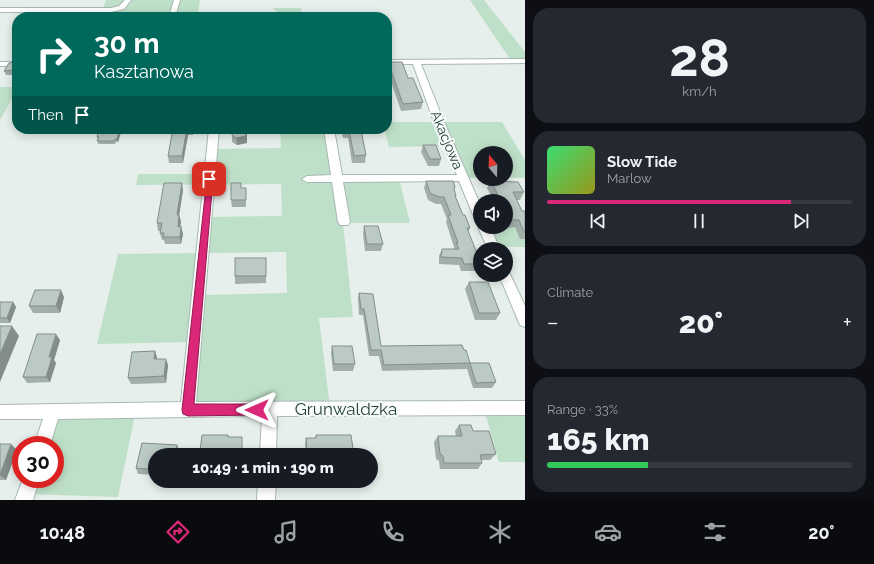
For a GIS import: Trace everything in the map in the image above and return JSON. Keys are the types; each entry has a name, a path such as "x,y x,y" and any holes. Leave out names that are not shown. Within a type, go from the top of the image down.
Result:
{"street":[{"path":"0,10 111,10 120,9 128,0"},
{"path":"173,12 177,0"},
{"path":"392,62 525,61"},
{"name":"Akacjowa","path":"416,62 439,122 473,201"},
{"path":"0,64 12,64"},
{"path":"188,410 214,134"},
{"path":"330,134 344,222"},
{"path":"307,179 463,178"},
{"path":"508,282 525,321"},
{"name":"Grunwaldzka","path":"0,412 525,408"},
{"path":"268,448 270,409"},
{"path":"45,436 53,411"},
{"path":"24,500 28,488"},
{"path":"266,500 267,488"}],"green space":[{"path":"106,0 200,0 198,12 101,12"},
{"path":"470,0 484,0 525,52 525,59 510,59"},
{"path":"273,8 301,8 301,12 277,12"},
{"path":"0,87 12,87 12,99 0,120"},
{"path":"392,122 502,122 525,160 525,178 513,178 513,146 473,146 473,178 463,178 449,146 389,147 385,134 392,134"},
{"path":"280,134 330,134 337,178 399,178 410,223 343,223 353,317 319,318 330,408 188,410 194,342 97,344 118,254 199,253 205,295 287,293 286,252 209,253 206,217 282,216 281,184 136,185 138,174 210,174 212,149 281,148"},
{"path":"513,214 525,214 525,247 513,247 513,242 491,242 487,234 513,234"},
{"path":"525,408 525,462 499,462 484,409"},
{"path":"136,410 118,497 26,494 28,488 64,488 64,436 45,436 53,411"}],"building":[{"path":"392,62 402,62 408,78 413,78 423,102 403,104 392,73"},
{"path":"9,63 12,63 12,70 4,71"},
{"path":"98,134 118,134 117,139 114,141 97,141 99,137 97,137"},
{"path":"172,134 186,134 182,156 168,156"},
{"path":"246,134 246,136 236,138 232,135"},
{"path":"350,134 362,134 366,155 354,156"},
{"path":"423,145 436,145 441,159 430,159"},
{"path":"426,181 453,181 455,196 470,228 467,228 473,243 473,264 464,264 462,258 441,257 442,249 459,249 456,243 458,243 448,215 451,215 444,197 439,197 430,193"},
{"path":"513,182 518,182 524,192 513,192 522,211 525,211 525,232 519,220 513,220 513,194 498,194 494,186 513,186"},
{"path":"164,183 182,183 177,215 179,215 178,227 181,226 180,237 163,237 164,233 160,233 162,223 157,223"},
{"path":"231,183 241,183 241,188 246,188 246,200 231,200"},
{"path":"364,226 378,226 383,244 367,244"},
{"path":"235,258 266,258 266,276 235,276"},
{"path":"469,282 488,282 500,313 479,313"},
{"path":"35,290 61,290 56,306 29,306"},
{"path":"359,293 373,294 381,346 462,345 464,350 466,350 470,363 384,365 381,350 371,350 364,309 361,309"},
{"path":"0,302 13,302 7,318 0,318"},
{"path":"0,326 12,326 0,354"},
{"path":"37,334 56,334 49,357 52,357 46,377 23,377"},
{"path":"332,346 352,346 355,364 334,364"},
{"path":"155,351 154,359 166,359 164,376 128,378 132,352"},
{"path":"470,363 489,363 496,382 476,383"},
{"path":"459,425 471,425 473,431 489,431 496,454 480,455 482,463 444,463 443,456 440,454 438,436 462,436"},
{"path":"202,435 228,435 228,437 242,437 242,448 200,448"},
{"path":"316,435 351,435 353,448 307,448 306,438 316,438"},
{"path":"142,443 177,445 177,448 148,448 148,469 136,468"},
{"path":"0,444 11,444 0,475"}],"route":[{"path":"209,179 188,410 257,410"}]}
